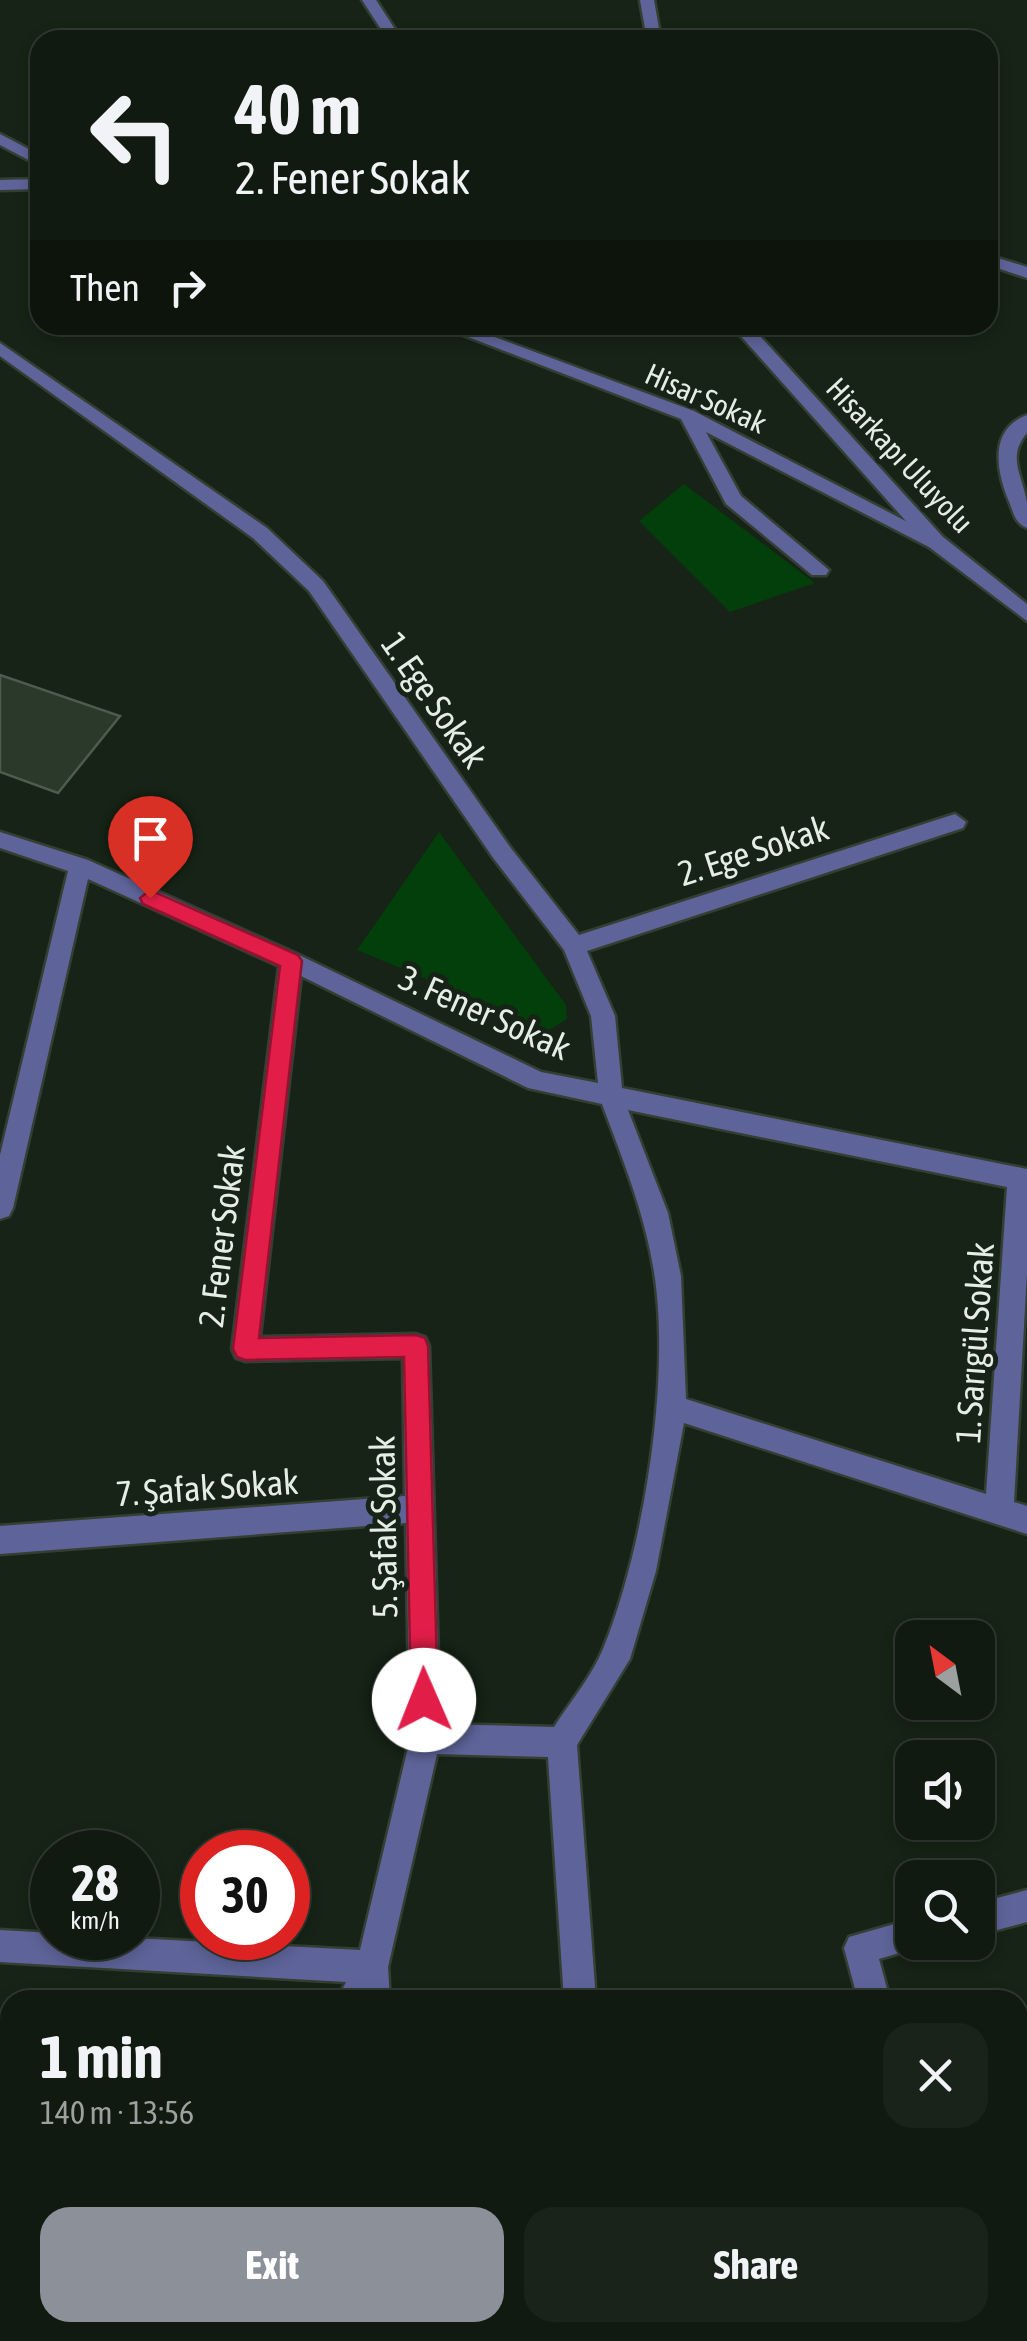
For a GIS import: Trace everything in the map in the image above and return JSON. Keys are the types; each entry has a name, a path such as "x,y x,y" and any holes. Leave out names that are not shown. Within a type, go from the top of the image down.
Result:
{"street":[{"path":"368,0 388,30"},
{"path":"646,0 652,30"},
{"path":"0,139 30,156"},
{"path":"0,186 30,184"},
{"path":"998,263 1027,273"},
{"name":"Hisar Sokak","path":"473,335 688,415 936,542"},
{"name":"Hisarkapı Uluyolu","path":"749,335 936,542 1027,614"},
{"name":"1. Ege Sokak","path":"0,348 260,533 316,586 502,854 574,946 604,1016 611,1096 655,1214 668,1276 673,1408 642,1571 615,1659 562,1742"},
{"path":"688,415 734,500 820,570"},
{"path":"1027,421 1008,442 1007,476 1027,522"},
{"name":"2. Ege Sokak","path":"574,946 955,822"},
{"name":"3. Fener Sokak","path":"0,840 80,866 291,961 537,1081 1024,1180"},
{"path":"0,1208 80,866"},
{"name":"2. Fener Sokak","path":"291,961 245,1349 416,1346"},
{"name":"1. Sarıgül Sokak","path":"999,1510 1024,1180"},
{"name":"5. Şafak Sokak","path":"373,1990 372,1967 425,1738 416,1346"},
{"path":"673,1408 1027,1520"},
{"name":"7. Şafak Sokak","path":"0,1540 420,1508"},
{"path":"425,1738 562,1742 579,1990"},
{"path":"995,1914 1027,1906"},
{"path":"871,1990 860,1948 895,1939"},
{"path":"0,1946 372,1967 359,1990"}],"green space":[{"path":"684,484 815,583 730,612 639,521"},
{"path":"439,832 566,1005 567,1019 549,1030 357,950"}],"building":[{"path":"0,675 120,716 58,793 0,772"}],"route":[{"path":"150,898 291,961 245,1349 416,1346 424,1700"}]}
